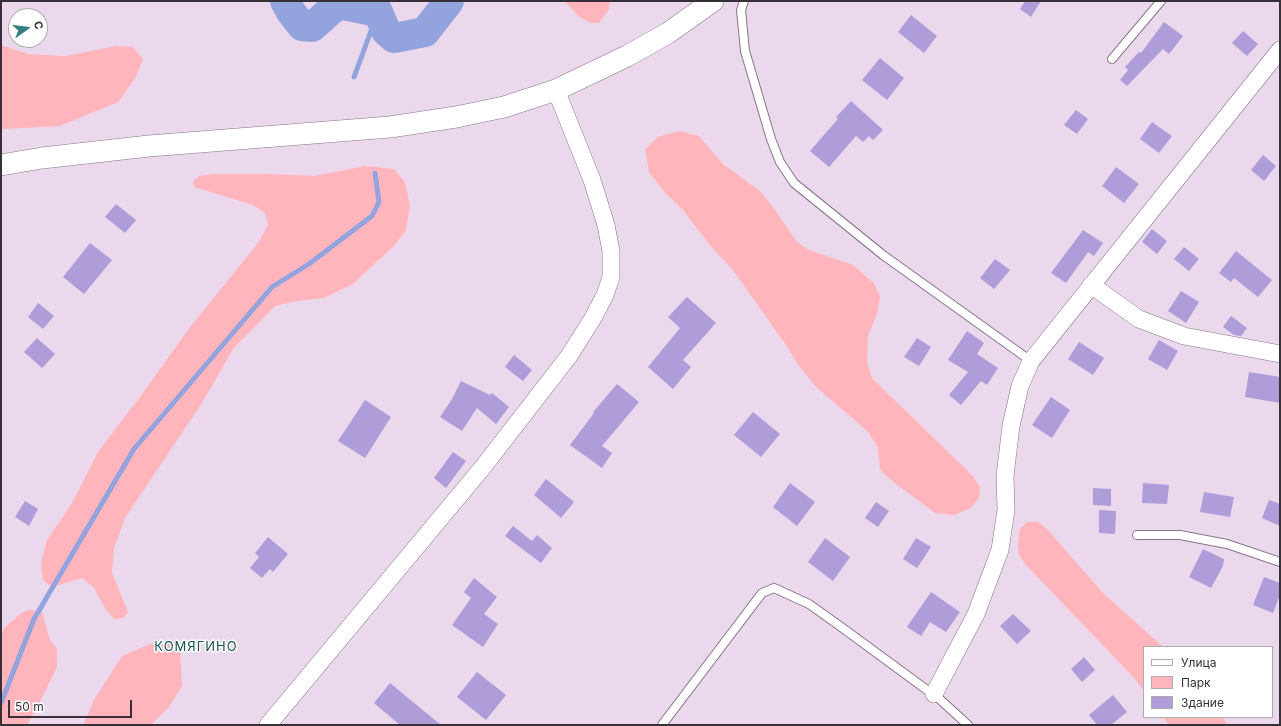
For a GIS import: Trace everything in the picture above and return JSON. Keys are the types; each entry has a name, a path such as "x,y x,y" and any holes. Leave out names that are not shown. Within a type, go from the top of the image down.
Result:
{"street":[{"path":"1,165 42,158 149,146 390,127 456,117 504,107 556,90 627,56 668,33 713,1"},
{"path":"934,694 976,614 1000,550 1006,510 1005,476 1011,426 1020,386 1031,361 1280,50"},
{"path":"268,725 488,461 569,356 593,318 605,295 611,277 611,251 606,225 592,180 556,90"},
{"path":"1091,285 1139,319 1184,336 1280,354"}],"lane":[{"path":"744,1 741,10 745,51 771,138 780,162 794,183 882,255 1031,361"},
{"path":"1112,59 1161,1"},
{"path":"1137,535 1180,535 1226,544 1280,562"},
{"path":"662,725 762,593 774,588 809,604 934,694 968,725"}],"green space":[{"path":"565,1 610,1 609,9 599,23 591,23 578,16"},
{"path":"1,45 28,54 66,56 116,46 133,47 143,59 136,77 118,102 60,126 1,129"},
{"path":"679,131 699,136 723,164 760,191 797,242 809,250 853,265 874,283 880,297 877,314 868,336 867,362 872,378 973,476 980,487 979,498 971,508 954,515 935,513 888,478 880,469 878,448 868,432 816,387 799,366 786,345 732,269 712,248 683,210 665,193 649,172 645,149 658,137"},
{"path":"365,166 394,169 405,182 410,206 406,230 394,246 353,284 324,298 297,301 275,306 233,349 202,403 125,518 114,549 112,573 128,613 123,618 114,619 106,610 94,588 82,578 59,585 48,585 43,580 41,562 47,540 72,503 98,452 190,327 258,243 268,225 265,213 253,205 194,187 193,181 199,176 213,174 314,176"},
{"path":"1027,522 1038,522 1047,529 1103,593 1162,646 1143,646 1143,690 1136,680 1025,564 1019,555 1018,546 1020,529"},
{"path":"29,610 42,612 50,640 57,649 57,667 27,725 1,725 1,641 3,629 21,613"},
{"path":"173,643 180,649 182,686 169,707 151,725 83,725 95,698 122,656 150,644"},
{"path":"1164,718 1223,718 1228,725 1169,725"}],"building":[{"path":"1025,1 1041,1 1031,17 1020,9"},
{"path":"911,15 937,36 924,53 898,32"},
{"path":"1164,22 1183,36 1169,54 1163,49 1127,86 1120,80 1128,70 1125,67 1139,52 1141,53"},
{"path":"1243,31 1258,44 1247,56 1232,43"},
{"path":"880,58 904,78 887,100 862,80"},
{"path":"851,101 883,130 873,140 869,136 863,142 856,136 829,167 810,151 838,119 836,117"},
{"path":"1076,110 1088,119 1077,134 1064,125"},
{"path":"1152,122 1172,136 1159,153 1140,139"},
{"path":"1263,155 1276,166 1264,181 1251,170"},
{"path":"1116,167 1139,184 1124,203 1102,186"},
{"path":"116,204 136,220 125,233 105,217"},
{"path":"1152,229 1167,241 1157,254 1142,242"},
{"path":"1083,230 1103,243 1094,256 1088,252 1066,283 1051,273"},
{"path":"90,243 112,260 84,294 63,277"},
{"path":"1184,247 1199,259 1189,271 1174,259"},
{"path":"1236,251 1272,280 1258,297 1234,278 1231,282 1219,273"},
{"path":"995,259 1010,270 994,289 980,278"},
{"path":"1181,291 1199,302 1186,323 1168,311"},
{"path":"687,297 716,323 683,360 691,367 673,389 648,367 680,328 668,317"},
{"path":"38,303 54,316 43,329 28,317"},
{"path":"1231,316 1247,328 1241,336 1234,335 1223,327"},
{"path":"967,331 984,343 977,354 998,368 987,385 981,381 961,405 949,395 968,372 948,360"},
{"path":"37,338 55,354 42,368 24,352"},
{"path":"917,338 931,347 919,366 904,357"},
{"path":"1159,340 1178,351 1167,370 1148,359"},
{"path":"1079,342 1104,358 1093,375 1068,359"},
{"path":"514,355 532,370 523,381 505,367"},
{"path":"1249,372 1280,377 1280,403 1245,397"},
{"path":"461,381 490,395 492,393 509,407 496,424 477,408 462,431 440,417 452,399"},
{"path":"617,384 639,402 602,446 612,453 602,468 570,445 594,413 593,412"},
{"path":"1051,397 1070,410 1052,438 1032,425"},
{"path":"365,400 391,417 365,458 338,441"},
{"path":"753,412 780,434 761,457 734,435"},
{"path":"453,452 466,461 446,488 434,478"},
{"path":"546,479 574,502 561,518 534,495"},
{"path":"790,483 815,502 797,526 773,507"},
{"path":"1143,483 1169,485 1167,504 1142,503"},
{"path":"1093,488 1111,489 1111,506 1093,505"},
{"path":"1204,492 1234,497 1230,517 1200,512"},
{"path":"1269,500 1280,504 1280,526 1262,518"},
{"path":"25,501 38,509 29,526 15,517"},
{"path":"876,502 889,511 878,527 865,518"},
{"path":"1099,510 1116,511 1115,534 1099,533"},
{"path":"513,526 532,541 537,535 552,548 541,563 505,536"},
{"path":"268,537 288,554 273,572 270,569 262,578 250,568 259,557 255,553"},
{"path":"825,538 850,557 833,581 808,562"},
{"path":"916,538 931,547 917,568 903,559"},
{"path":"1203,549 1224,559 1223,566 1211,588 1189,577"},
{"path":"1264,577 1280,583 1280,595 1273,613 1253,605"},
{"path":"474,578 497,597 484,614 498,624 483,647 452,625 471,598 464,592"},
{"path":"931,592 960,612 946,632 930,622 921,636 907,627"},
{"path":"1013,614 1031,631 1017,644 1000,626"},
{"path":"1084,657 1095,670 1082,682 1071,669"},
{"path":"477,672 506,695 486,720 457,697"},
{"path":"390,683 441,725 400,725 374,703"},
{"path":"1113,695 1127,712 1111,725 1097,725 1089,715"}],"waterway":[{"path":"285,1 291,12 302,26 312,27 338,4 378,12 386,31 394,38 425,32 449,1"},
{"path":"354,77 378,12"},
{"path":"1,703 34,619 134,449 272,287 309,264 372,216 379,202 375,173"}],"district":[{"name":"КОМЯГИНО","path":"196,647"}]}
